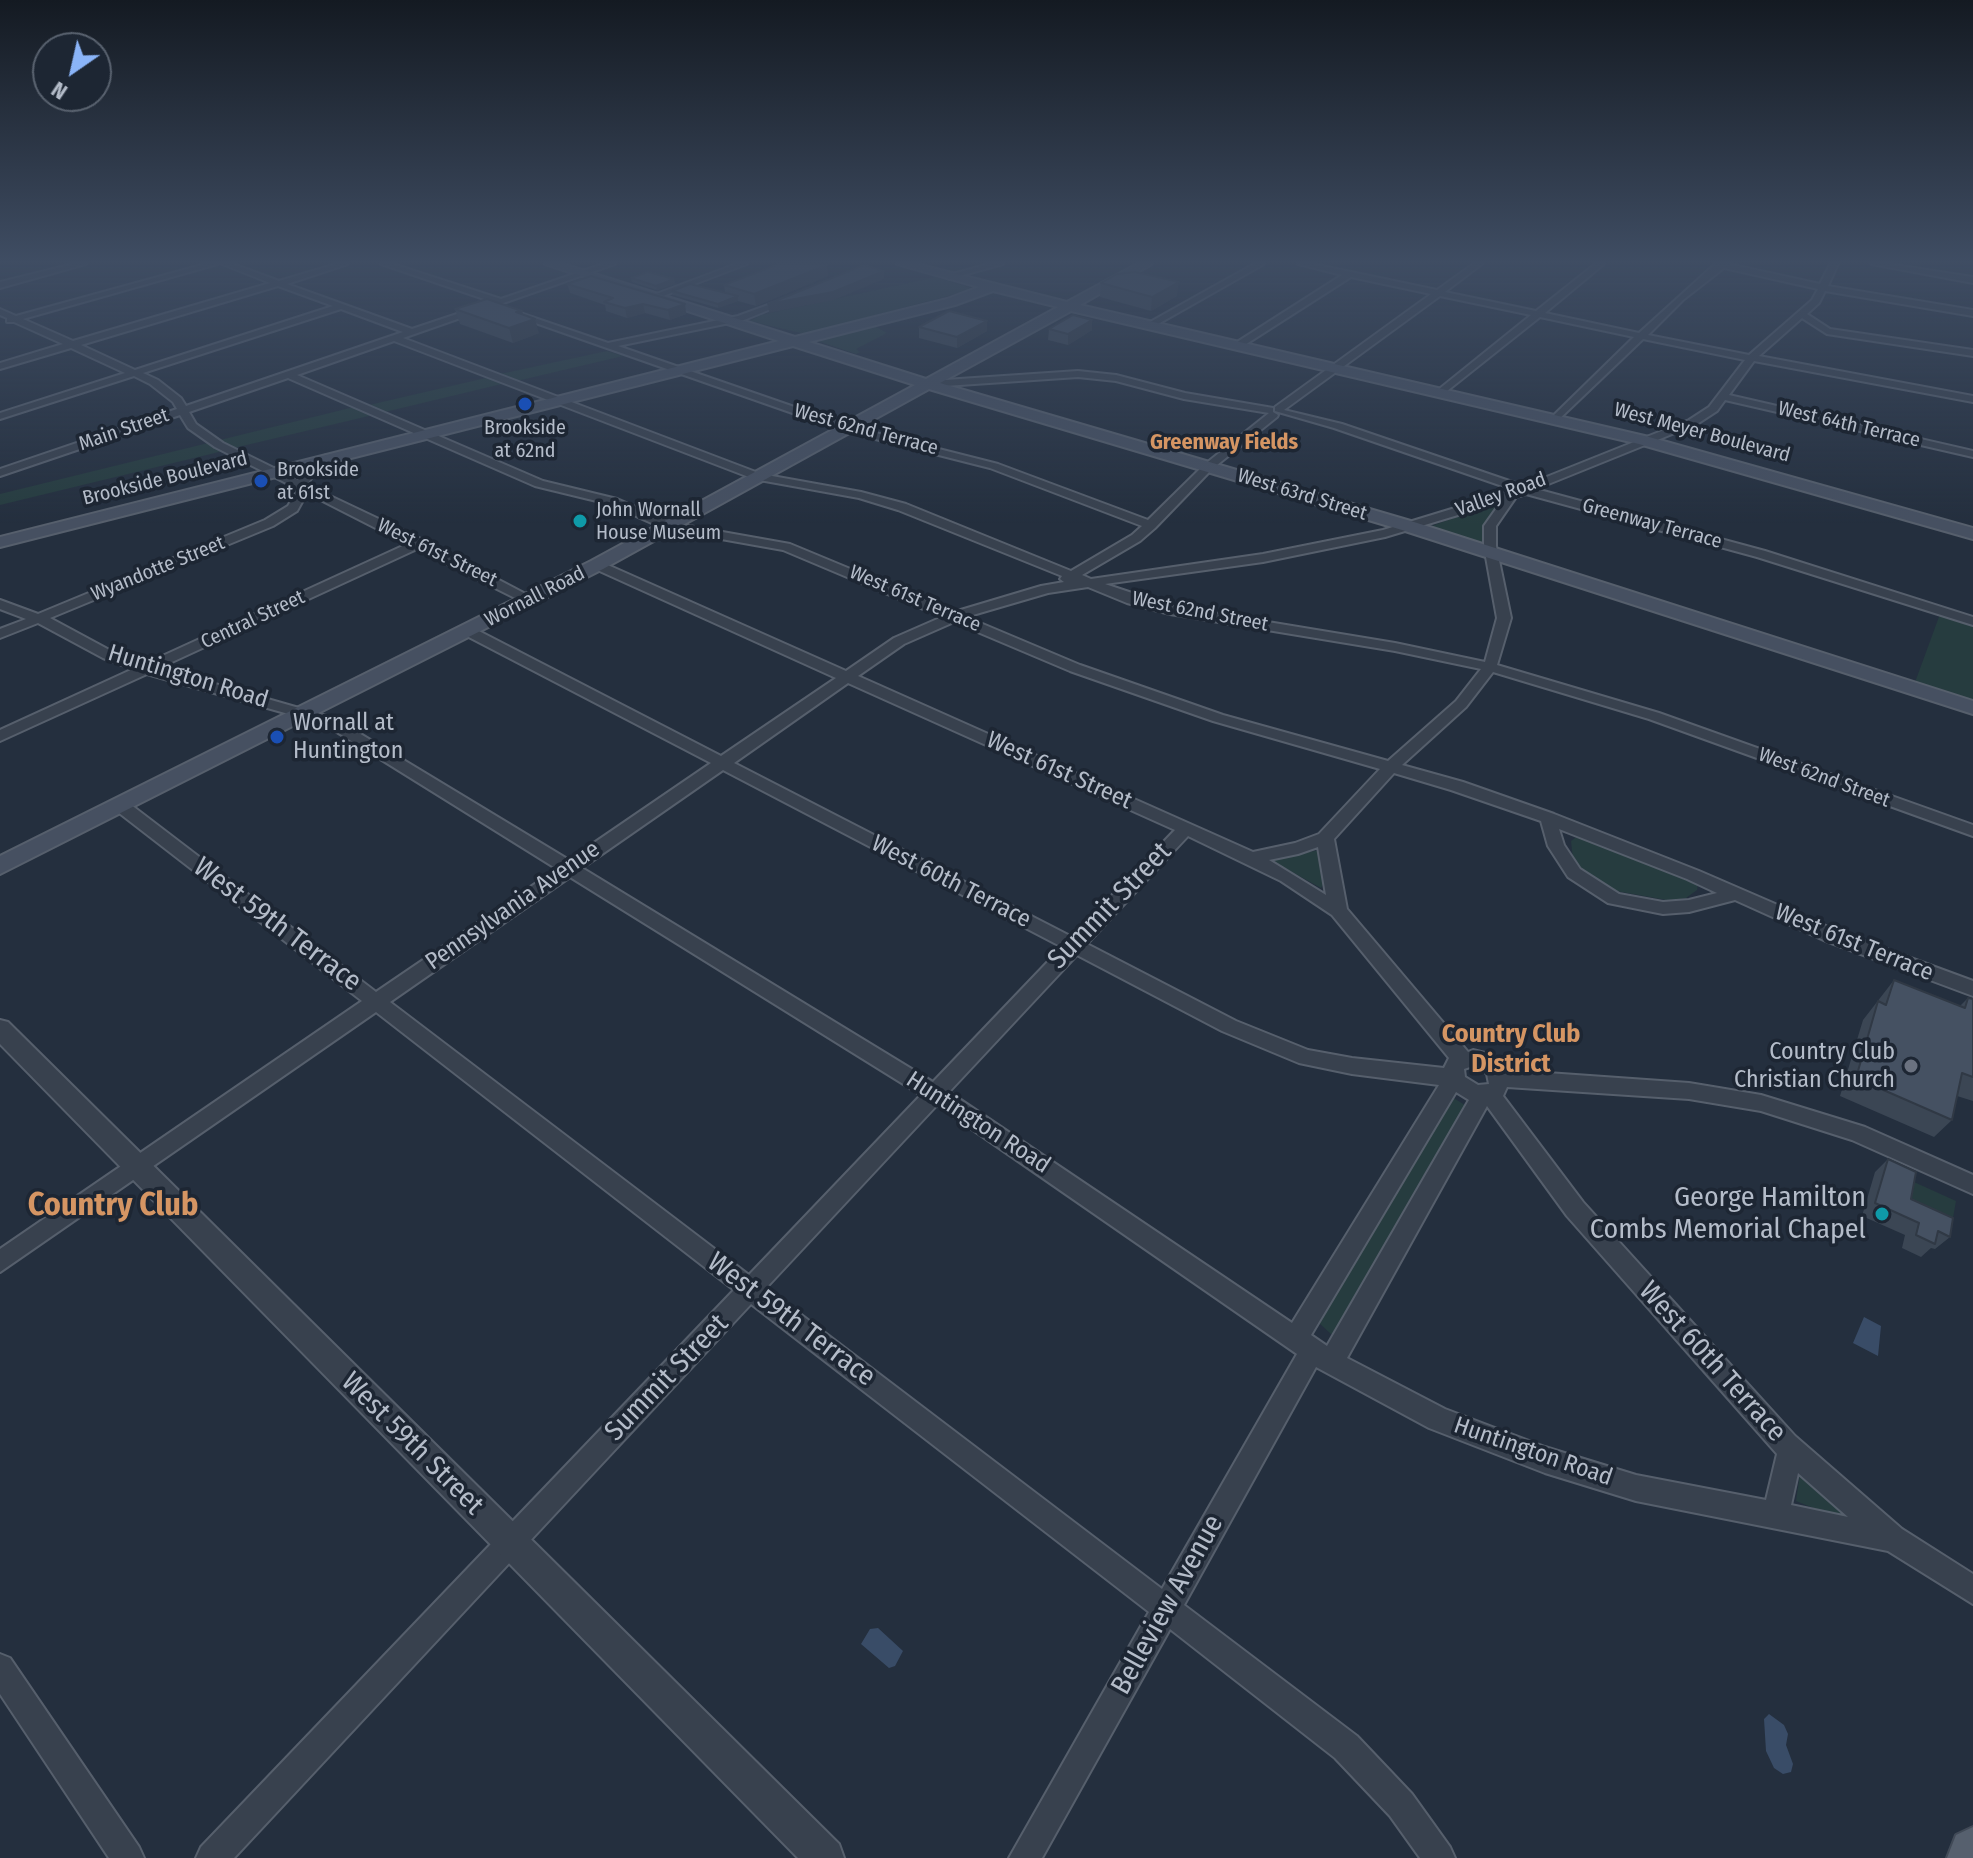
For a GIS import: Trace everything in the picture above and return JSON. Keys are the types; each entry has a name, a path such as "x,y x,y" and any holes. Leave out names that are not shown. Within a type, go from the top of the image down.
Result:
{"main road":[{"name":"Brookside Boulevard","path":"0,542 756,351"},
{"name":"West 63rd Street","path":"825,351 1408,526 1973,708"},
{"name":"Wornall Road","path":"0,866 530,600 990,351"},
{"name":"West Meyer Boulevard","path":"1258,351 1647,441 1973,534"},
{"path":"1972,1858 1973,1852"}],"street":[{"path":"0,366 52,351"},
{"name":"West 61st Street","path":"85,351 168,391 192,426 219,445 530,600"},
{"path":"0,416 204,351"},
{"name":"Main Street","path":"0,473 357,351"},
{"name":"West 62nd Street","path":"427,351 758,477 861,495 902,507 1151,606 1395,647 1490,667 1654,716 1973,831"},
{"name":"West 62nd Terrace","path":"622,351 848,429 966,457 1151,525"},
{"name":"Pennsylvania Avenue","path":"0,1262 899,641 956,616 1046,589 1112,554 1151,525 1208,467 1355,351"},
{"path":"1442,392 1492,351"},
{"path":"1556,419 1624,351"},
{"path":"1714,351 1973,399"},
{"name":"Valley Road","path":"1091,584 1283,555 1408,526 1517,492 1703,417 1724,397 1760,351"},
{"name":"West 61st Terrace","path":"288,374 539,484 613,501 669,526 786,547 1075,668 1151,696 1392,766 1548,818 1846,942 1973,989"},
{"name":"Greenway Terrace","path":"930,384 1078,374 1105,376 1184,396 1276,412 1346,429 1517,492 1761,554 1973,621"},
{"name":"West 64th Terrace","path":"1724,397 1973,454"},
{"path":"285,514 307,475 330,457"},
{"path":"1252,858 1298,848 1325,838 1392,766 1461,704 1490,667 1504,618 1490,526 1517,492"},
{"name":"Wyandotte Street","path":"0,634 314,502 332,502"},
{"name":"Central Street","path":"0,736 419,543"},
{"path":"1112,554 1140,576"},
{"name":"West 61st Street","path":"597,565 1252,858 1338,911 1456,1071"},
{"name":"Pennsylvania Avenue","path":"1046,589 1091,584"},
{"name":"Huntington Road","path":"0,604 39,618 108,655 146,669 329,721 935,1093 1313,1352 1438,1419 1545,1460 1636,1488 1893,1539 1973,1590"},
{"name":"West 60th Terrace","path":"468,631 1229,1026 1281,1049 1352,1066 1439,1077 1456,1071"},
{"name":"West 59th Terrace","path":"120,805 1346,1747 1401,1805 1439,1858"},
{"path":"1548,818 1556,846 1574,873 1591,888 1614,899 1663,908 1689,906 1736,894"},
{"name":"Summit Street","path":"212,1858 751,1290 1072,945 1186,828"},
{"path":"1325,838 1338,911"},
{"name":"West 59th Street","path":"0,1029 825,1858"},
{"path":"1490,1089 1486,1061 1456,1071 1467,1092 1490,1089 1689,1091 1761,1103 1858,1133 1973,1185"},
{"name":"Belleview Avenue","path":"1025,1858 1313,1352 1456,1071"},
{"name":"West 60th Terrace","path":"1490,1089 1575,1209 1791,1450 1893,1539"},
{"name":"Belleview Avenue","path":"1313,1352 1490,1089"},
{"path":"1775,1516 1791,1450"},
{"path":"0,1668 128,1858"}],"green space":[{"path":"607,351 623,356 517,381 500,374"},
{"path":"490,377 506,383 385,412 369,405"},
{"path":"354,407 373,415 234,448 220,440"},
{"path":"208,443 223,451 0,505 0,494"},
{"path":"1492,504 1498,505 1487,523 1485,540 1480,544 1429,527"},
{"path":"1940,614 1973,624 1973,703 1914,685"},
{"path":"1579,835 1698,884 1697,890 1686,898 1672,901 1616,891 1594,881 1573,860 1571,841"},
{"path":"1321,850 1324,883 1321,888 1274,862 1277,857"},
{"path":"1452,1097 1468,1107 1337,1334 1331,1334 1318,1322"},
{"path":"1914,1182 1956,1201 1950,1235 1907,1215"},
{"path":"1800,1474 1861,1527 1796,1501"}],"water":[{"path":"1864,1317 1881,1326 1878,1356 1853,1343"},
{"path":"878,1628 903,1651 895,1666 889,1668 861,1644 870,1629"},
{"path":"1769,1714 1784,1725 1788,1734 1786,1745 1793,1764 1791,1772 1783,1774 1774,1768 1766,1751 1764,1719"}],"building":[{"name":"Country Club Christian Church","path":"1894,980 1965,1008 1968,998 1973,999 1973,1077 1962,1073 1952,1120 1856,1078 1878,1001 1886,1005"},
{"path":"1888,1159 1916,1172 1911,1199 1953,1218 1950,1237 1938,1231 1935,1244 1916,1235 1919,1223 1875,1203"}],"place":[{"name":"Brookside at 62nd","path":"525,404"},
{"name":"Brookside at 61st","path":"261,481"},
{"name":"John Wornall House Museum","path":"580,521"},
{"name":"Wornall at Huntington","path":"277,737"},
{"name":"Country Club Christian Church","path":"1911,1066"},
{"name":"George Hamilton Combs Memorial Chapel","path":"1882,1214"}],"district":[{"name":"Greenway Fields","path":"1224,443"},
{"name":"Country Club District","path":"1511,1050"},
{"name":"Country Club","path":"113,1206"}]}
